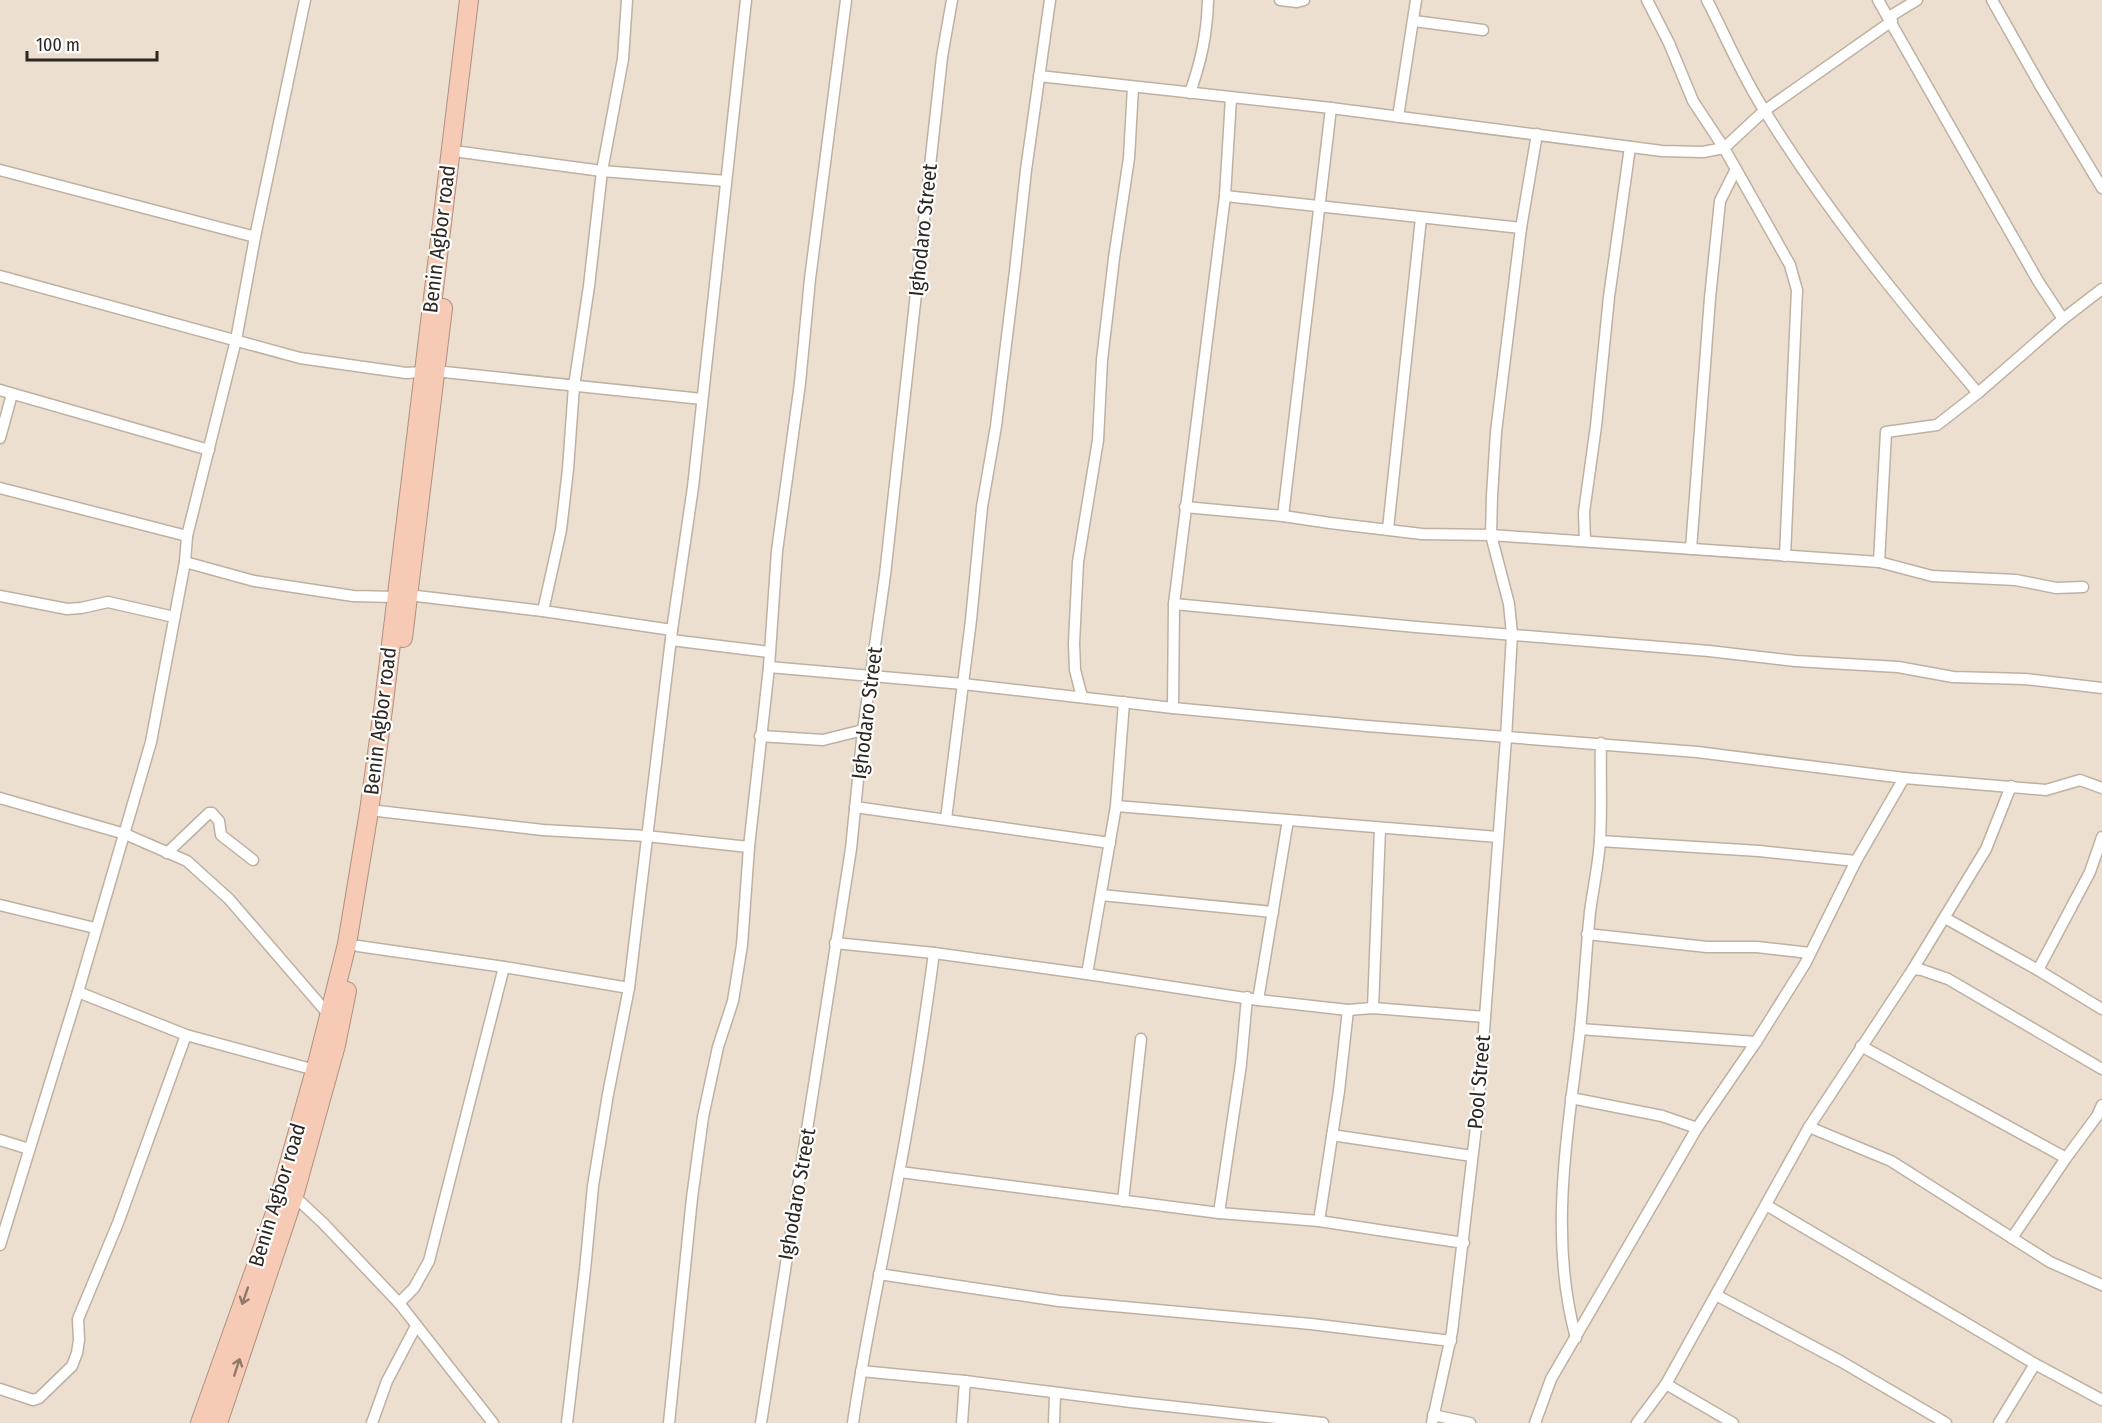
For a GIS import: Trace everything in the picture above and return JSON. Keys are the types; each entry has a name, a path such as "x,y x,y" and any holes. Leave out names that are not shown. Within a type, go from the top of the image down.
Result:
{"highway":[{"name":"Benin Agbor road","path":"218,1423 294,1196 336,1045 358,946 378,812 469,0"},
{"name":"Benin Agbor road","path":"429,372 461,152 480,0"},
{"name":"Benin Agbor road","path":"200,1423 274,1213 329,1015 346,944 402,596"}],"street":[{"path":"0,1245 4,1218 29,1149 78,992 151,742 185,562 187,536 236,340 255,237 305,0"},
{"path":"543,611 561,530 574,386 589,286 602,171 623,58 627,0"},
{"path":"567,1423 593,1186 629,988 646,836 693,487 746,0"},
{"path":"669,1423 692,1198 703,1117 718,1047 733,1001 742,945 749,847 769,667 777,551 800,383 810,279 846,0"},
{"name":"Ighodaro Street","path":"761,1423 850,849 863,730 885,575 942,57 952,0"},
{"path":"946,819 982,507 996,426 1016,271 1026,170 1050,0"},
{"path":"1190,93 1203,54 1208,27 1209,0"},
{"path":"1280,0 1297,2 1304,0"},
{"path":"1398,117 1416,0"},
{"path":"1647,0 1669,43 1693,101 1737,169 1790,265 1797,290 1785,556"},
{"path":"1707,0 1764,111 1830,210 1918,323 1978,393"},
{"path":"1878,0 1891,19 1928,91 2038,281 2063,319"},
{"path":"1040,76 1330,108 1662,151 1703,152 1724,148 1764,111 1917,0"},
{"path":"1992,0 2102,188"},
{"path":"1414,21 1483,30"},
{"path":"1082,697 1075,670 1074,644 1078,562 1098,440 1102,360 1129,158 1133,87"},
{"path":"1173,708 1174,604 1225,196 1231,98"},
{"path":"1283,516 1330,108"},
{"name":"Pool Street","path":"1433,1419 1451,1341 1478,1110 1512,634 1509,604 1491,535 1496,432 1521,228 1537,134"},
{"path":"1585,542 1584,512 1596,426 1609,297 1630,147"},
{"path":"461,152 602,171 726,181"},
{"path":"1691,549 1709,310 1720,201 1737,169"},
{"path":"0,170 255,237"},
{"path":"1225,196 1521,228"},
{"path":"1388,529 1421,218"},
{"path":"0,276 300,358 406,373 429,372 702,399"},
{"path":"1879,562 1885,433 1933,427 1978,393 2063,319 2102,290"},
{"path":"0,390 209,450"},
{"path":"0,438 12,394"},
{"path":"0,488 187,536"},
{"path":"1185,507 1283,516 1422,534 1491,535 1879,562 1932,576 2016,580 2056,588 2083,586"},
{"path":"185,562 254,581 353,596 402,596 543,611 769,652"},
{"path":"0,596 67,609 108,602 174,617"},
{"path":"1174,604 1709,651 1794,661 1898,667 1953,677 2025,679 2102,688"},
{"path":"769,667 963,684 1173,708 1506,738 1601,743 1790,762 1904,778 2046,790 2080,780 2102,788"},
{"path":"1087,974 1116,806 1124,702"},
{"path":"760,736 823,740 863,730"},
{"path":"1576,1338 1568,1310 1561,1236 1566,1133 1580,1029 1587,934 1600,841 1601,743"},
{"path":"1535,1423 1551,1378 1697,1128 1756,1042 1810,953 1856,861 1904,778"},
{"path":"1637,1423 1666,1384 1809,1127 1913,969 1986,849 2011,786"},
{"path":"0,798 125,834 188,861 229,899 329,1015"},
{"path":"1116,806 1498,837"},
{"path":"855,807 1110,843"},
{"path":"378,812 543,830 646,836 749,847"},
{"path":"168,853 209,813 212,813 219,821 221,835 253,860"},
{"path":"1219,1213 1252,998 1273,912 1288,820"},
{"path":"1373,1008 1380,828"},
{"path":"2038,970 2090,872 2102,837"},
{"path":"1600,841 1759,851 1856,861"},
{"path":"2090,872 2102,876"},
{"path":"1101,895 1273,912"},
{"path":"0,905 95,928"},
{"path":"1945,918 2102,1009"},
{"path":"1587,934 1707,947 1757,948 1810,953"},
{"path":"835,943 934,953 1348,1010 1373,1008 1485,1017"},
{"path":"358,946 629,988"},
{"path":"853,1423 879,1274 900,1172 934,953"},
{"path":"399,1303 414,1288 429,1262 504,967"},
{"path":"1913,969 1948,979 2102,1069"},
{"path":"78,992 186,1035 315,1070"},
{"path":"1319,1221 1348,1010"},
{"path":"1580,1029 1756,1042"},
{"path":"0,1389 33,1400 39,1398 72,1366 79,1340 78,1319 118,1223 186,1035"},
{"path":"1123,1201 1141,1039"},
{"path":"1861,1046 2066,1158"},
{"path":"1571,1098 1662,1116 1697,1128"},
{"path":"2012,1238 2097,1116 2102,1105"},
{"path":"1809,1127 1891,1161 2050,1262 2102,1284"},
{"path":"1332,1135 1472,1156"},
{"path":"0,1140 29,1149"},
{"path":"900,1172 1219,1213 1319,1221 1464,1243"},
{"path":"294,1196 399,1303 491,1422"},
{"path":"1766,1205 2035,1364 2102,1400"},
{"path":"879,1274 1059,1301 1311,1324 1451,1341"},
{"path":"1716,1295 1842,1362 1946,1423"},
{"path":"372,1423 387,1381 416,1326"},
{"path":"1999,1423 2035,1364"},
{"path":"861,1371 1323,1423"},
{"path":"962,1423 965,1381"},
{"path":"1666,1384 1733,1423"},
{"path":"1054,1423 1055,1394"},
{"path":"1433,1419 1470,1423"}]}
